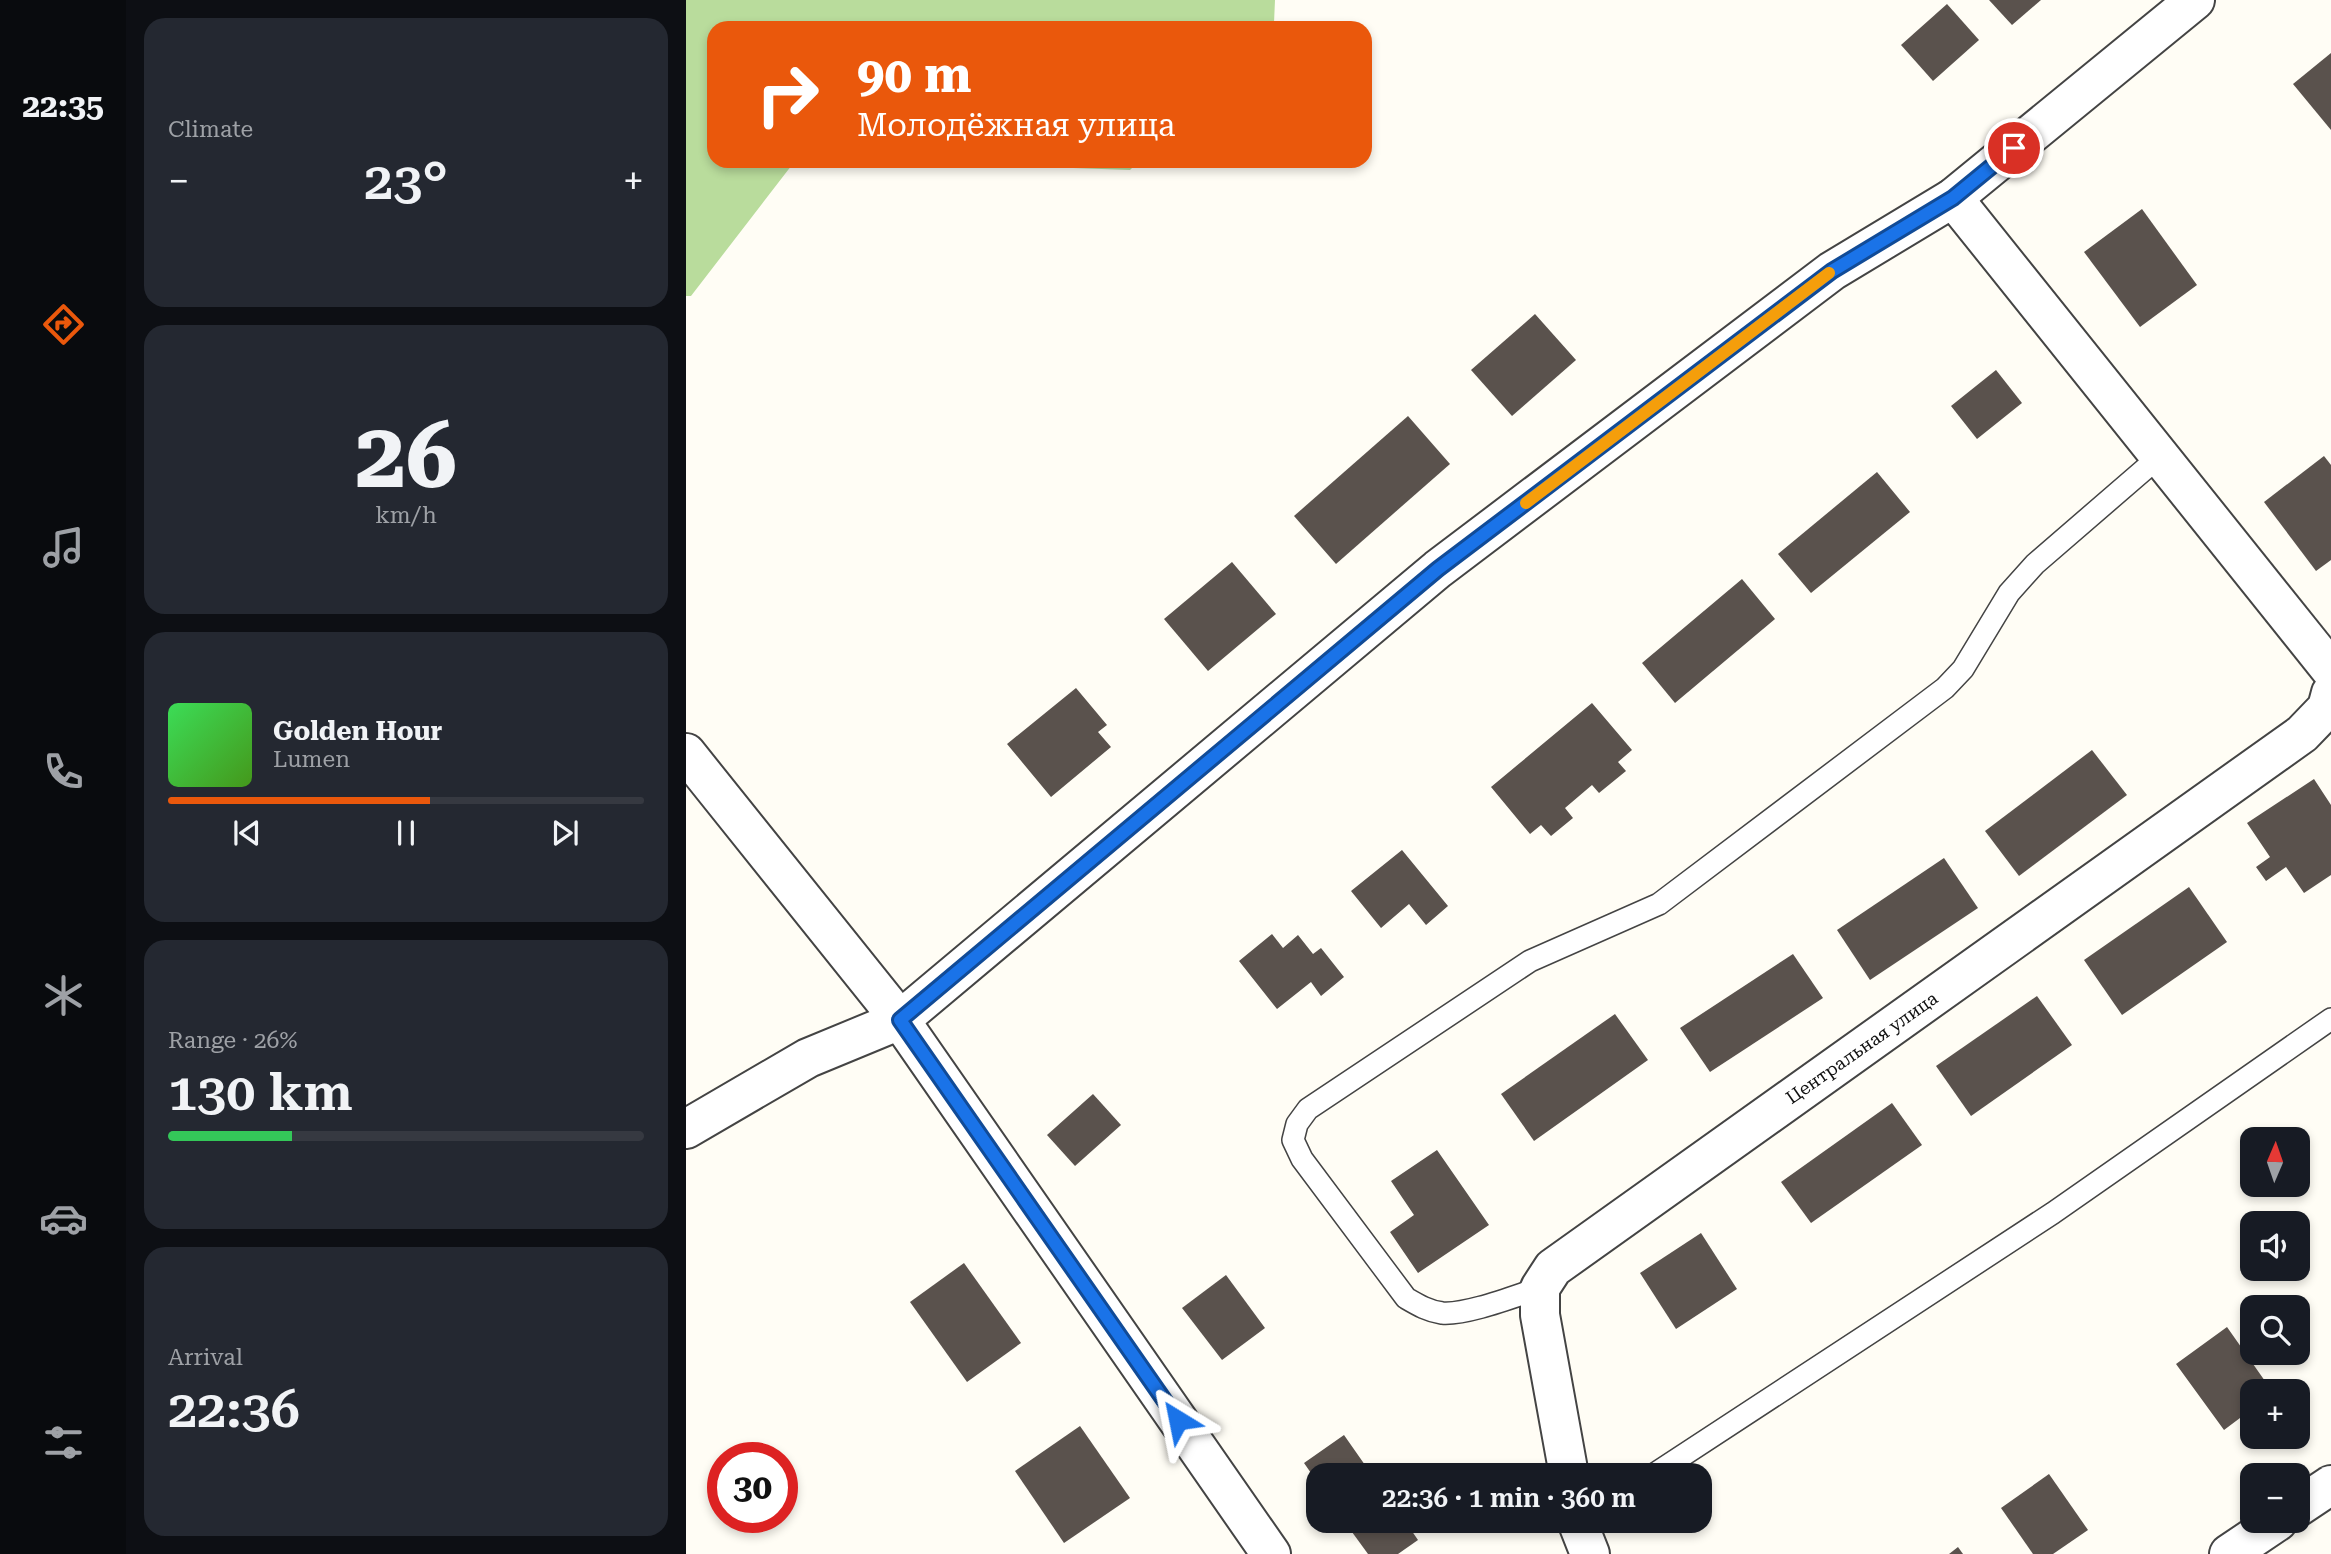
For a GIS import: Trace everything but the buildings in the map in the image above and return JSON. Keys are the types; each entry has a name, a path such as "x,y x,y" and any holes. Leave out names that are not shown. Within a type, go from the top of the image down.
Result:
{"street":[{"path":"686,1129 808,1058 900,1020 1438,569 1832,271 1953,198 2195,0"},
{"path":"1953,198 2331,670"},
{"name":"Центральная улица","path":"1540,1288 1553,1268 2302,734 2327,708 2331,693"},
{"path":"686,753 900,1020 1271,1554"},
{"path":"1540,1288 1540,1315 1567,1463"},
{"path":"2310,1499 2331,1485"},
{"path":"2229,1554 2260,1533"}],"lane":[{"path":"1540,1288 1465,1310 1444,1313 1425,1309 1406,1298 1302,1159 1293,1140 1297,1124 1308,1109 1530,961 1659,904 1945,688 1963,669 2009,593 2035,564 2160,456"},
{"path":"1671,1463 2053,1213 2331,1019"}],"green space":[{"path":"686,0 1275,0 1274,21 707,21 707,168 790,168 691,296 686,296"},
{"path":"1072,168 1132,168 1130,170"}],"slow traffic":[{"path":"1526,503 1829,273"}],"route":[{"path":"1178,1420 900,1020 1438,569 1832,271 1953,198 2014,148"}]}
